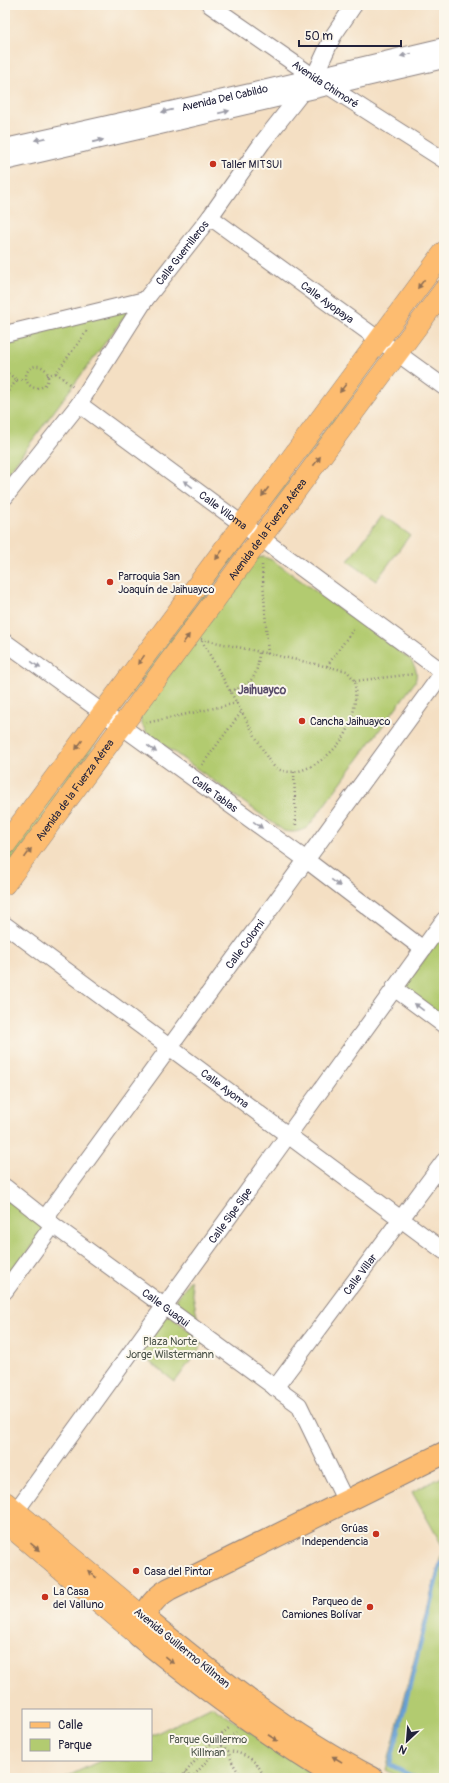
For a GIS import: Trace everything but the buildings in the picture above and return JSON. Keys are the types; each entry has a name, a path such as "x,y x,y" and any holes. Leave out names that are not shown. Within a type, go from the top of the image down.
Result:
{"highway":[{"path":"141,1626 152,1602 169,1589 444,1454"},
{"name":"Avenida Guillermo Killman","path":"141,1626 227,1706 268,1735 338,1778"},
{"name":"Avenida Guillermo Killman","path":"141,1626 316,1747 372,1778"}],"main road":[{"name":"Avenida de la Fuerza Aérea","path":"5,845 444,252"},
{"name":"Avenida de la Fuerza Aérea","path":"5,884 444,290"},
{"name":"Avenida Guillermo Killman","path":"9,1511 141,1626"}],"street":[{"name":"Avenida Chimoré","path":"210,5 314,77 331,86 444,160"},
{"name":"Calle Guerrilleros","path":"5,497 79,397 145,300 210,217 262,143 314,77 333,36 354,5"},
{"name":"Avenida Del Cabildo","path":"5,147 444,46"},
{"name":"Avenida Del Cabildo","path":"5,162 444,60"},
{"name":"Calle Ayopaya","path":"210,217 444,388"},
{"path":"5,334 145,300"},
{"name":"Calle Viloma","path":"79,397 260,538 444,672"},
{"name":"Calle Tablas","path":"5,642 305,860 423,949"},
{"name":"Calle Colomi","path":"6,1288 49,1221 170,1047 305,860 444,672"},
{"name":"Calle Sipe Sipe","path":"9,1511 163,1306 444,920"},
{"name":"Calle Ayoma","path":"5,926 444,1251"},
{"path":"394,988 444,1025"},
{"name":"Calle Villar","path":"275,1388 444,1161"},
{"name":"Calle Guaqui","path":"5,1187 163,1306 299,1405 346,1502"}],"path":[{"path":"47,375 56,373 87,332"},
{"path":"36,366 43,368 47,375 46,383 40,387 31,385 26,379 27,372 36,366"},
{"path":"5,371 17,380 26,379"},
{"path":"56,373 79,397"},
{"path":"5,395 17,380"},
{"path":"262,564 268,655"},
{"path":"327,666 355,627"},
{"path":"201,639 259,652 347,671 355,681 354,710 348,728 326,757 311,766 294,772 284,771 274,767 268,759 201,639"},
{"path":"230,692 248,684 255,675 258,667 259,652"},
{"path":"355,681 414,674"},
{"path":"146,722 237,703"},
{"path":"202,765 242,711"},
{"path":"294,772 296,828"},
{"path":"181,1778 205,1749 230,1727"},
{"path":"185,1773 192,1778 222,1745 237,1732"},
{"path":"216,1740 228,1751 238,1772 246,1778"},
{"path":"228,1751 240,1752 248,1756 256,1763 264,1778"}],"green space":[{"path":"131,308 5,477 5,339"},
{"path":"380,356 382,358 258,524 257,522"},
{"path":"382,515 410,535 376,581 348,561"},
{"path":"244,539 247,541 118,714 116,712"},
{"path":"264,557 272,560 410,659 416,673 415,682 308,827 296,832 284,831 147,733 141,723 140,715 256,558"},
{"path":"102,730 104,732 5,873 5,860 98,732"},
{"path":"444,932 444,1019 405,986"},
{"path":"8,1200 46,1227 9,1279 5,1276 5,1205"},
{"name":"Plaza Norte Jorge Wilstermann","path":"190,1280 199,1326 178,1309 176,1300"},
{"name":"Plaza Norte Jorge Wilstermann","path":"170,1316 204,1342 175,1382 138,1353 162,1317"},
{"path":"444,1476 444,1778 401,1778 386,1770 443,1547 412,1492"},
{"name":"Parque Guillermo Killman","path":"212,1706 319,1778 64,1778 100,1761 152,1761 152,1736"}],"waterway":[{"path":"416,1778 390,1765 441,1562"}],"place":[{"name":"Taller MITSUI","path":"213,164"},
{"name":"Parroquia San Joaquín de Jaihuayco","path":"110,582"},
{"name":"Cancha Jaihuayco","path":"302,721"},
{"name":"Grúas Independencia","path":"376,1534"},
{"name":"Casa del Pintor","path":"136,1571"},
{"name":"La Casa del Valluno","path":"45,1597"},
{"name":"Parqueo de Camiones Bolívar","path":"370,1607"}],"district":[{"name":"Jaihuayco","path":"262,690"}]}
